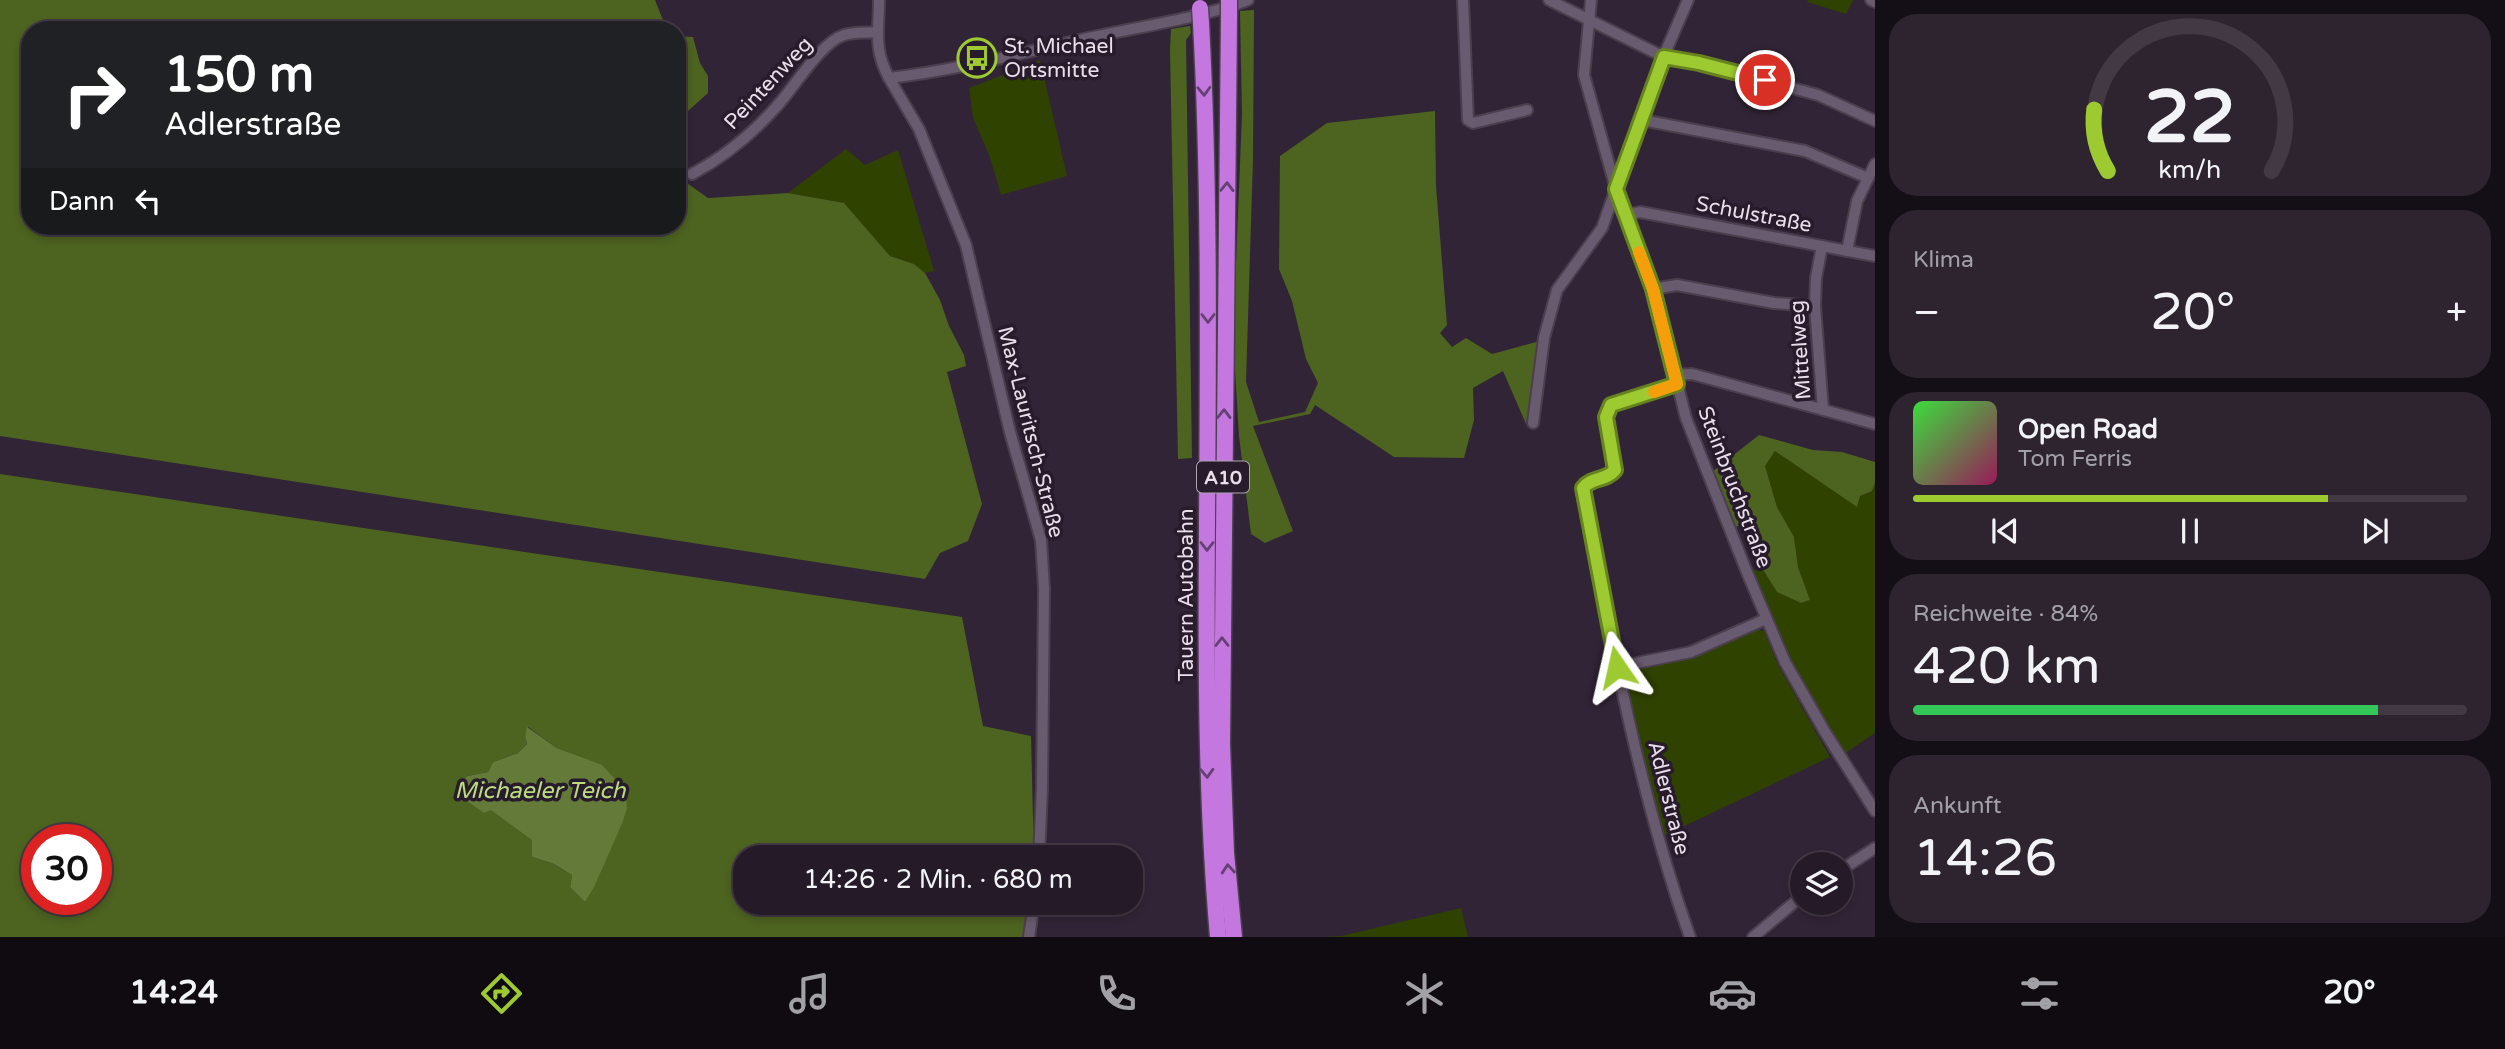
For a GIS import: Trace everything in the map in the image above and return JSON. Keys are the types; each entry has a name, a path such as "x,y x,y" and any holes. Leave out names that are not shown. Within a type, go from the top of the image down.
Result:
{"highway":[{"name":"Tauern Autobahn","path":"1229,8 1222,744 1226,853 1234,937"},
{"name":"Tauern Autobahn","path":"1200,10 1208,217 1206,736 1210,853 1218,937"}],"street":[{"name":"Max-Lauritsch-Straße","path":"879,0 876,32 881,62 919,128 966,245 1010,432 1041,540 1044,588 1040,845"},
{"path":"889,78 925,74 1190,17 1248,0"},
{"path":"1463,0 1468,120 1474,123 1527,110"},
{"path":"1549,0 1664,57 1699,63 1818,95 1875,121"},
{"name":"Steinbruchstraße","path":"1591,0 1584,75 1616,189 1653,289 1686,418 1785,662 1875,811"},
{"path":"1533,423 1545,338 1557,290 1602,228 1626,156 1688,0"},
{"name":"Peintenweg","path":"692,174 722,157 768,116 804,71 833,41 843,35 876,32"},
{"path":"1642,120 1805,151 1868,178"},
{"path":"1847,251 1857,201 1875,164"},
{"name":"Schulstraße","path":"1625,215 1640,212 1875,256"},
{"name":"Mittelweg","path":"1822,246 1816,278 1815,306 1824,410"},
{"path":"1653,289 1677,285 1774,303 1815,306"},
{"path":"1676,380 1692,374 1875,424"},
{"name":"Adlerstraße","path":"1676,380 1611,405 1606,417 1615,470 1608,476 1588,482 1583,488 1617,667 1663,859 1690,937"},
{"path":"1617,667 1691,652 1766,619"},
{"path":"1853,862 1875,848"},
{"path":"1753,937 1790,906"},
{"path":"1029,937 1032,915"}],"shaded area":[{"path":"0,0 655,0 663,21 21,21 21,235 686,235 686,182 708,198 788,193 844,203 890,256 914,264 925,273 940,300 949,326 964,355 966,366 947,372 982,504 968,541 940,553 925,579 0,436"},
{"path":"1853,0 1846,14 1807,2"},
{"path":"1254,10 1253,159 1246,382 1259,422 1305,412 1318,383 1306,359 1292,301 1279,269 1280,156 1327,123 1435,111 1436,186 1447,325 1440,333 1452,347 1466,338 1492,354 1540,341 1526,424 1503,371 1473,388 1474,420 1464,458 1394,457 1315,405 1310,414 1253,426 1293,531 1265,543 1251,534 1239,436 1233,338 1242,114 1240,11"},
{"path":"1190,26 1191,33 1186,40 1192,458 1178,459 1170,50 1171,29"},
{"path":"686,37 693,37 700,63 708,76 708,93 686,113"},
{"path":"1040,60 1067,176 1001,195 990,157 973,118 969,88"},
{"path":"846,149 865,165 898,150 934,271 925,273 914,264 890,256 844,203 788,193"},
{"path":"1759,435 1813,450 1842,452 1875,462 1875,483 1872,491 1860,496 1857,507 1775,451 1765,466 1777,507 1794,537 1798,567 1810,600 1801,603 1777,592 1762,568 1750,523 1735,527 1712,472"},
{"path":"1775,451 1856,506 1860,496 1872,491 1875,483 1875,733 1844,754 1791,662 1753,571 1762,568 1777,592 1801,603 1810,600 1798,567 1794,537 1777,507 1765,466"},
{"path":"0,474 962,617 983,726 1031,736 1034,845 733,845 733,915 1028,915 1025,937 0,937","holes":["528,727 557,748 577,756 622,824 585,902 570,887 572,875 554,864 532,857 533,840 491,809 468,776 488,772 493,762 518,753 527,744 525,736"]},
{"path":"1757,629 1764,631 1778,665 1830,757 1661,837 1624,673 1692,656"},
{"path":"1461,908 1468,937 1324,937 1341,936"}],"water":[{"name":"Michaeler Teich","path":"527,727 557,748 602,765 625,790 627,808 622,824 585,902 570,887 572,875 554,864 532,857 532,840 491,810 484,813 463,798 459,783 468,776 488,772 493,762 518,753 527,744"}],"slow traffic":[{"path":"1639,252 1653,289 1677,384 1654,392"}],"place":[{"name":"St. Michael Ortsmitte","path":"977,58"}],"route":[{"path":"1617,667 1583,488 1588,482 1608,476 1615,470 1606,417 1608,408 1677,384 1653,289 1616,189 1664,57 1765,80"}]}
